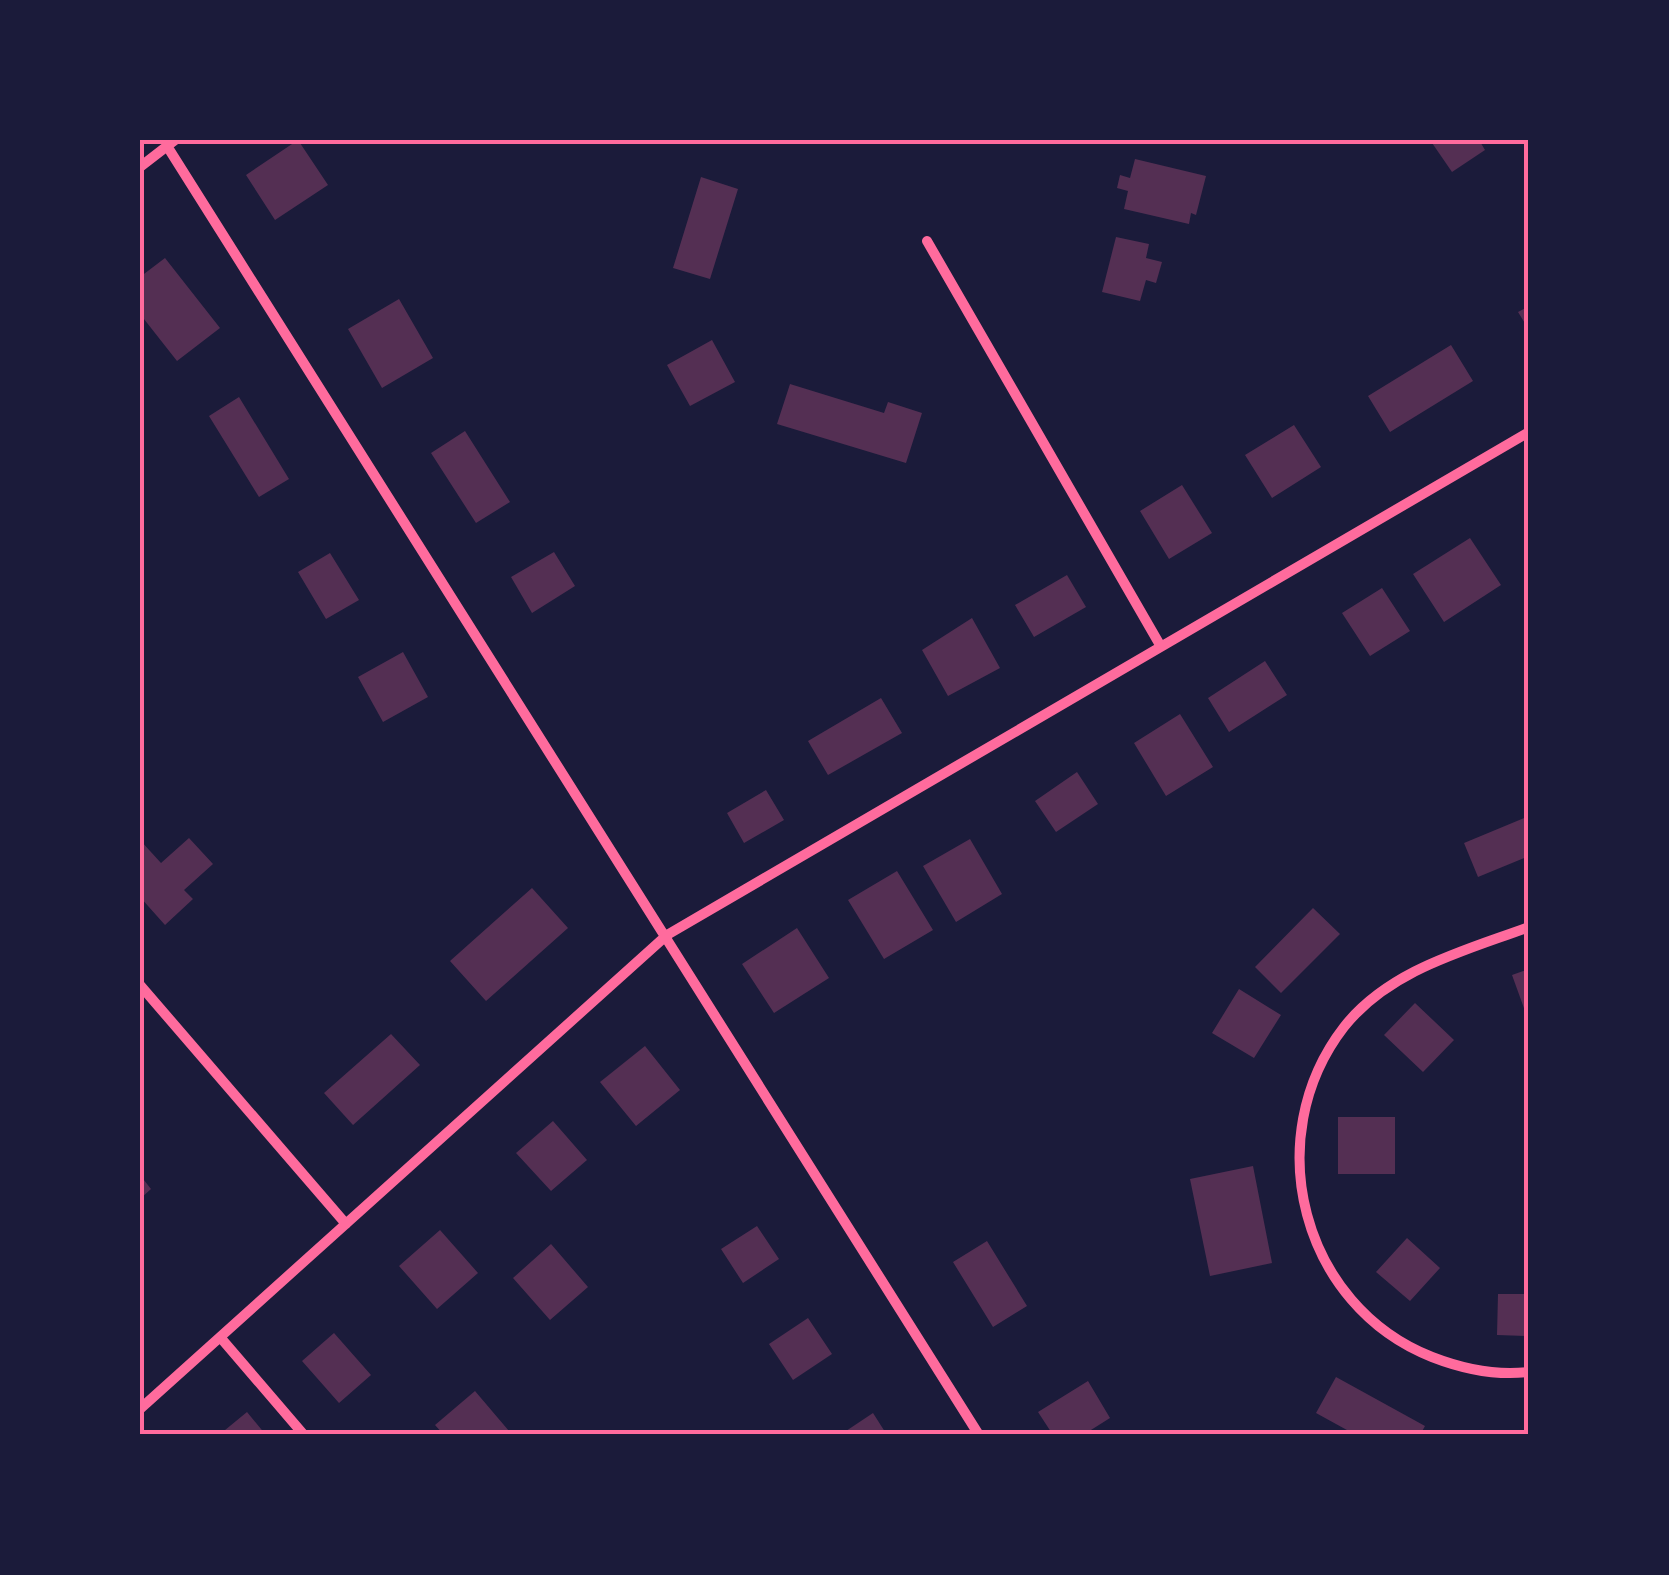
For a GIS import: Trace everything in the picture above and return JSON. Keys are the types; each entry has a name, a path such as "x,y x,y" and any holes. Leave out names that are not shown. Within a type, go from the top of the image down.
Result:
{"street":[{"path":"140,167 171,143 979,1435"},
{"path":"927,241 1160,645"},
{"path":"140,1409 667,935 1529,432"},
{"path":"1529,927 1429,964 1383,990 1344,1027 1317,1072 1301,1123 1298,1176 1309,1228 1324,1260 1332,1276 1366,1317 1409,1348 1458,1367 1511,1374 1529,1372"},
{"path":"140,986 346,1224"},
{"path":"220,1337 304,1435"}],"building":[{"path":"298,140 328,185 275,220 246,175"},
{"path":"1430,140 1479,140 1485,150 1452,172"},
{"path":"1135,159 1206,176 1196,215 1191,213 1189,224 1124,209 1128,191 1117,188 1120,175 1130,178"},
{"path":"701,177 738,189 710,279 673,268"},
{"path":"1116,237 1149,244 1146,258 1162,262 1156,283 1146,280 1140,301 1102,292"},
{"path":"165,258 220,328 177,361 140,314 140,277"},
{"path":"399,299 433,358 382,388 348,329"},
{"path":"1529,306 1529,330 1518,312"},
{"path":"712,340 735,382 690,406 667,365"},
{"path":"1451,345 1473,381 1390,432 1368,396"},
{"path":"790,384 884,413 888,402 922,413 906,463 777,424"},
{"path":"239,397 289,479 259,497 209,416"},
{"path":"1294,425 1321,467 1272,498 1245,455"},
{"path":"465,431 510,502 476,523 431,453"},
{"path":"1182,485 1212,533 1169,559 1140,511"},
{"path":"1470,538 1501,585 1444,622 1413,574"},
{"path":"554,552 575,586 532,613 511,577"},
{"path":"330,553 359,600 326,619 298,572"},
{"path":"1067,575 1086,607 1034,637 1015,605"},
{"path":"1382,588 1410,631 1370,656 1342,613"},
{"path":"972,618 1000,668 948,696 922,650"},
{"path":"403,652 428,697 383,722 358,677"},
{"path":"1265,661 1287,695 1229,732 1208,698"},
{"path":"881,698 902,733 828,775 808,741"},
{"path":"1180,714 1213,767 1166,796 1134,743"},
{"path":"1077,772 1098,804 1056,832 1035,801"},
{"path":"766,790 784,820 744,843 727,813"},
{"path":"1529,816 1529,856 1478,877 1464,843"},
{"path":"189,838 213,864 184,890 193,899 165,925 140,897 140,840 161,863"},
{"path":"970,839 1002,894 956,922 923,866"},
{"path":"897,871 933,930 884,959 848,900"},
{"path":"532,888 568,928 486,1001 450,961"},
{"path":"1313,908 1340,934 1281,993 1255,967"},
{"path":"797,928 829,978 774,1013 742,964"},
{"path":"1529,969 1529,1022 1512,975"},
{"path":"1239,989 1281,1015 1254,1058 1212,1033"},
{"path":"1415,1003 1454,1040 1423,1072 1384,1035"},
{"path":"391,1034 420,1065 353,1125 324,1093"},
{"path":"645,1046 680,1090 636,1126 600,1082"},
{"path":"1338,1117 1395,1117 1395,1174 1338,1174"},
{"path":"553,1121 587,1160 551,1191 516,1153"},
{"path":"1253,1166 1272,1263 1210,1276 1190,1179"},
{"path":"140,1175 151,1189 140,1199"},
{"path":"757,1226 779,1259 743,1283 721,1249"},
{"path":"440,1230 478,1273 437,1309 399,1266"},
{"path":"1407,1238 1440,1268 1410,1301 1376,1272"},
{"path":"987,1241 1027,1306 993,1327 953,1262"},
{"path":"551,1244 588,1287 550,1320 513,1278"},
{"path":"1498,1294 1529,1294 1529,1336 1497,1335"},
{"path":"808,1318 832,1354 793,1380 769,1344"},
{"path":"334,1333 371,1375 339,1403 302,1361"},
{"path":"1336,1377 1425,1426 1420,1435 1356,1435 1316,1413"},
{"path":"1088,1381 1110,1418 1083,1435 1053,1435 1038,1412"},
{"path":"475,1391 509,1431 505,1435 444,1435 435,1425"},
{"path":"247,1412 266,1435 219,1435"},
{"path":"873,1413 887,1435 840,1435"}]}
